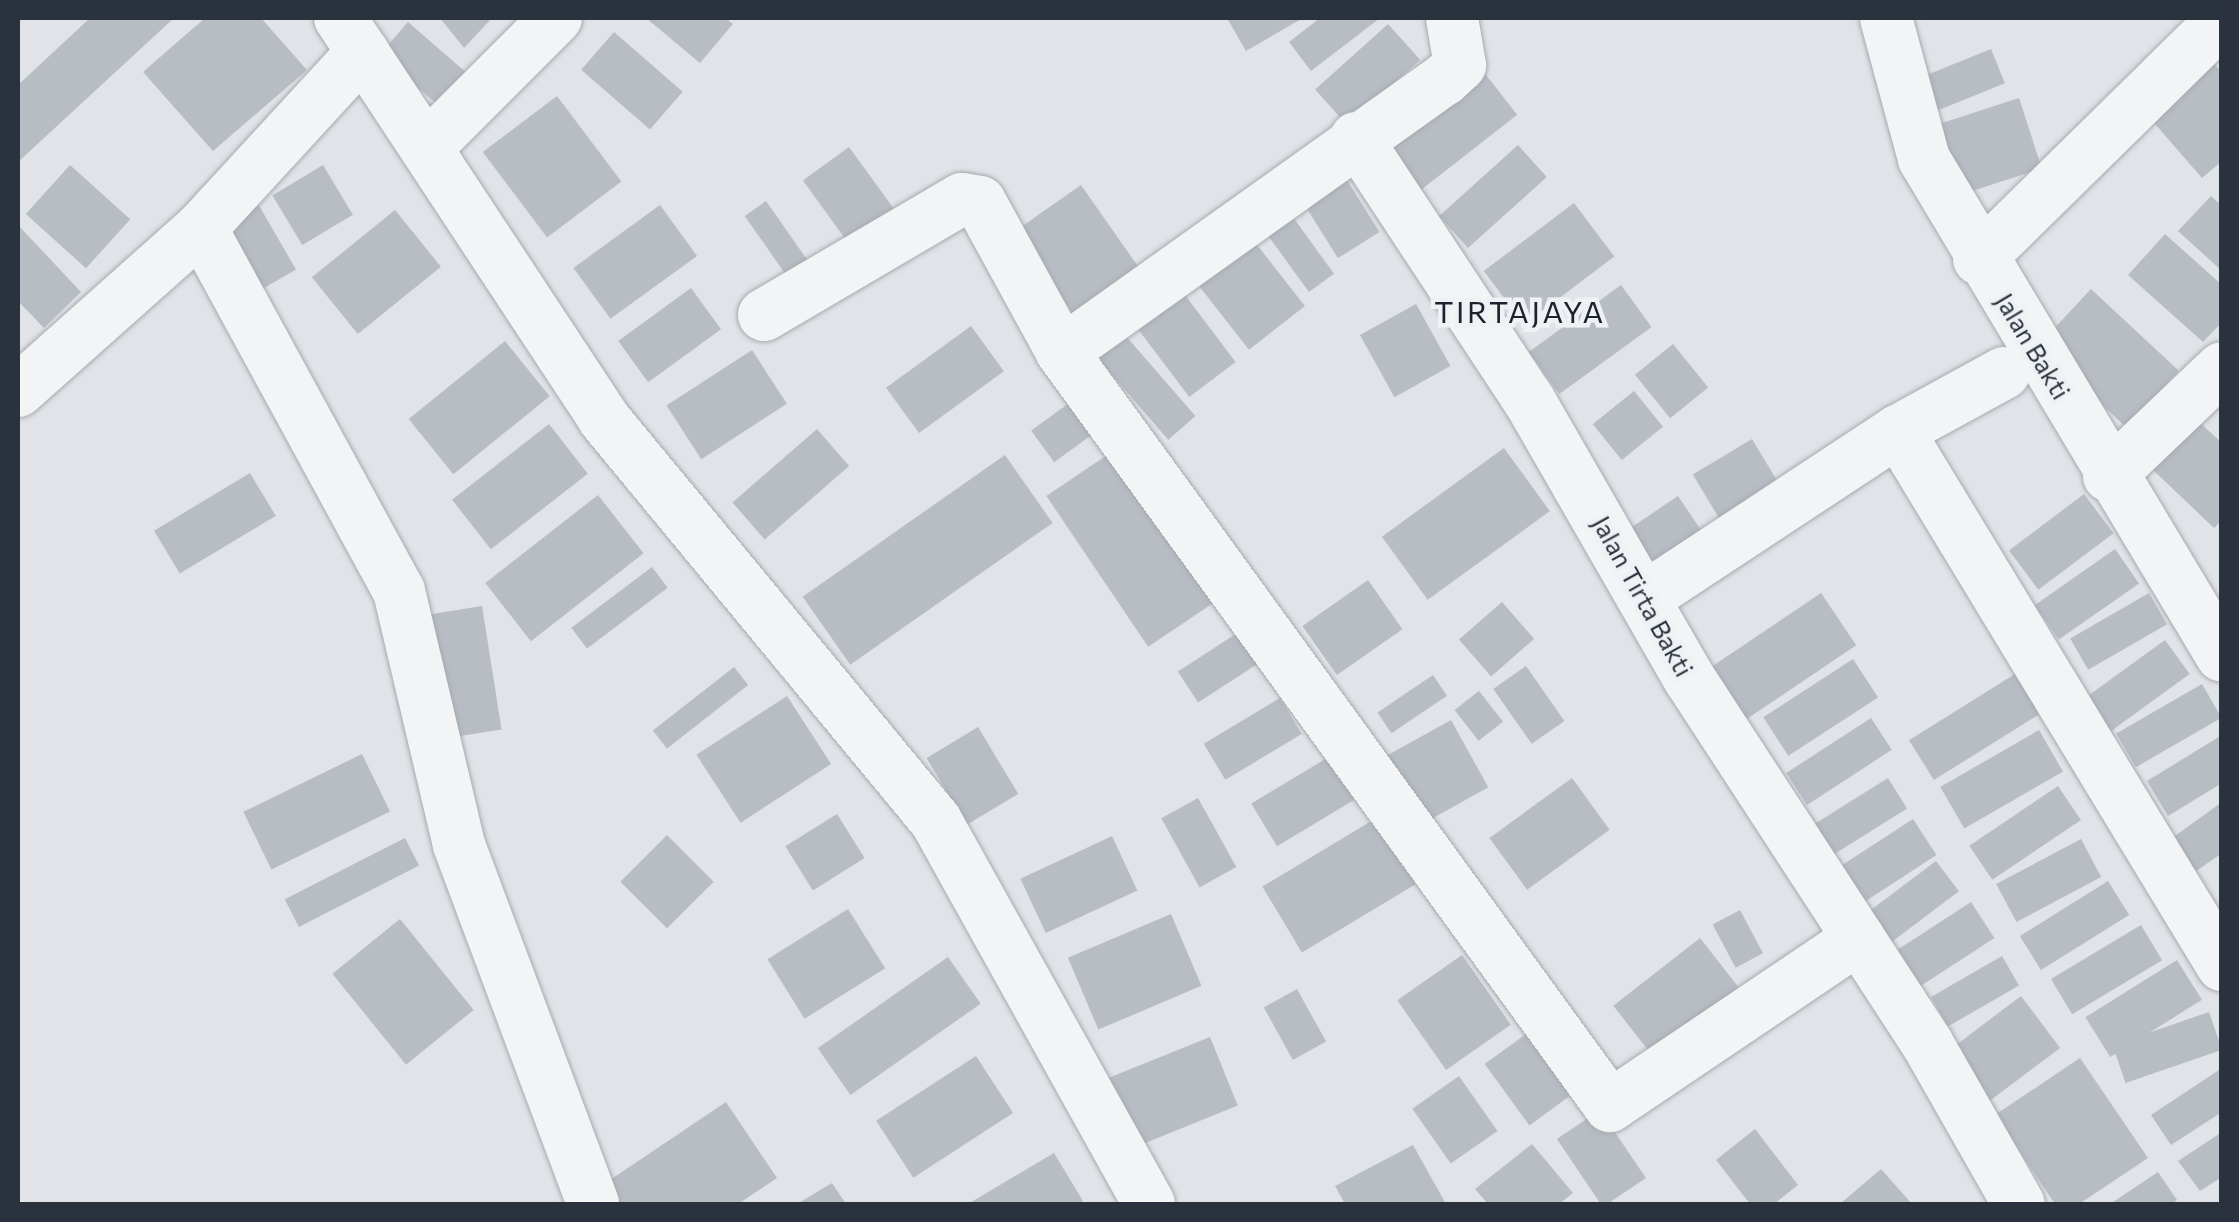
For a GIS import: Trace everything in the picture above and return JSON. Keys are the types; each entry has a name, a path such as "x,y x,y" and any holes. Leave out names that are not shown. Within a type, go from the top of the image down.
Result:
{"street":[{"path":"428,146 556,18"},
{"path":"1062,352 1460,65 1452,18"},
{"name":"Jalan Bakti","path":"1886,18 1924,159 2109,476 2222,656"},
{"path":"1979,259 2222,20"},
{"path":"18,391 200,228 351,35 428,146 604,419 936,820 1149,1204"},
{"name":"Jalan Tirta Bakti","path":"1356,138 1529,400 1646,597 1689,678 1858,938 2020,1204"},
{"path":"764,315 969,198 983,206 1028,278 1062,352 1610,1106 1858,938"},
{"path":"200,228 399,591 459,846 593,1204"},
{"path":"2109,476 2222,368"},
{"path":"1646,597 1898,431 2004,373"},
{"path":"1898,431 2222,964"}],"building":[{"path":"90,18 174,18 18,162 18,85"},
{"path":"205,18 261,18 307,70 213,151 143,72"},
{"path":"440,18 492,18 464,48"},
{"path":"646,18 725,18 733,24 700,63"},
{"path":"1227,18 1303,18 1246,51"},
{"path":"1320,18 1380,18 1311,71 1289,42"},
{"path":"408,22 470,76 442,108 380,54"},
{"path":"1388,24 1420,60 1347,125 1315,90"},
{"path":"614,32 683,92 650,129 581,70"},
{"path":"1991,49 2005,83 1936,111 1922,77"},
{"path":"2213,63 2222,72 2222,161 2202,178 2149,117"},
{"path":"1479,66 1517,115 1422,189 1384,140"},
{"path":"557,96 621,181 547,237 483,152"},
{"path":"2019,98 2042,168 1958,196 1935,125"},
{"path":"1518,145 1547,177 1468,248 1439,216"},
{"path":"849,147 904,223 858,257 803,181"},
{"path":"70,165 130,219 86,268 26,214"},
{"path":"323,165 353,215 302,245 272,195"},
{"path":"1345,177 1379,232 1338,258 1303,203"},
{"path":"1081,185 1140,269 1074,314 1015,231"},
{"path":"2211,196 2222,206 2222,271 2178,231"},
{"path":"766,201 816,273 795,288 745,216"},
{"path":"257,202 296,270 251,296 212,228"},
{"path":"1574,203 1614,257 1524,325 1484,271"},
{"path":"660,205 697,256 610,319 573,268"},
{"path":"1287,209 1334,274 1309,292 1262,227"},
{"path":"395,210 441,267 358,334 312,277"},
{"path":"18,225 81,292 44,328 18,301"},
{"path":"1247,232 1305,306 1249,350 1191,276"},
{"path":"2165,234 2222,285 2222,322 2203,342 2128,275"},
{"path":"1621,285 1652,327 1559,394 1529,352"},
{"path":"691,288 721,329 648,382 618,341"},
{"path":"2091,289 2179,371 2126,427 2038,345"},
{"path":"1182,291 1236,362 1189,397 1136,326"},
{"path":"1416,304 1450,366 1394,397 1360,335"},
{"path":"971,326 1004,371 919,433 886,388"},
{"path":"1118,327 1195,416 1168,440 1091,351"},
{"path":"505,341 550,396 453,474 409,419"},
{"path":"1673,344 1708,388 1670,418 1635,375"},
{"path":"752,350 787,404 701,459 666,406"},
{"path":"1634,391 1663,427 1622,460 1593,424"},
{"path":"1083,393 1106,425 1054,462 1031,431"},
{"path":"2197,420 2222,443 2222,520 2214,528 2151,468"},
{"path":"549,424 588,474 491,549 452,500"},
{"path":"817,429 849,466 765,539 732,502"},
{"path":"1752,439 1780,485 1721,521 1693,475"},
{"path":"1504,448 1550,511 1428,600 1382,537"},
{"path":"1116,449 1218,600 1148,647 1046,496"},
{"path":"1005,455 1053,523 850,665 803,597"},
{"path":"250,473 276,516 180,574 154,531"},
{"path":"2084,494 2113,533 2038,590 2009,551"},
{"path":"598,495 644,553 531,641 485,583"},
{"path":"1678,496 1704,534 1645,574 1619,536"},
{"path":"2115,549 2139,583 2059,640 2035,605"},
{"path":"652,567 668,588 587,649 571,628"},
{"path":"1368,580 1402,629 1337,675 1302,626"},
{"path":"1821,593 1856,645 1746,720 1711,667"},
{"path":"2149,593 2167,624 2088,670 2070,638"},
{"path":"1502,602 1534,639 1491,676 1459,639"},
{"path":"482,606 502,729 450,738 431,614"},
{"path":"1245,628 1265,659 1198,703 1178,672"},
{"path":"2165,640 2190,674 2110,732 2086,698"},
{"path":"1853,659 1878,698 1788,756 1763,717"},
{"path":"1526,666 1564,721 1532,744 1493,689"},
{"path":"734,667 748,685 667,749 653,730"},
{"path":"2015,674 2040,714 1934,780 1909,740"},
{"path":"1433,675 1447,696 1391,733 1377,712"},
{"path":"2202,684 2222,718 2136,767 2116,734"},
{"path":"1479,691 1503,722 1479,741 1455,710"},
{"path":"787,696 831,764 741,823 696,755"},
{"path":"1280,698 1302,734 1225,780 1204,744"},
{"path":"1871,718 1892,750 1807,805 1786,773"},
{"path":"1451,720 1488,787 1412,830 1375,762"},
{"path":"978,727 1018,794 967,825 927,758"},
{"path":"2039,730 2063,772 1964,829 1940,787"},
{"path":"2222,735 2222,783 2168,816 2147,781"},
{"path":"1337,752 1363,795 1277,846 1251,804"},
{"path":"362,754 390,812 271,869 243,812"},
{"path":"1572,778 1610,830 1527,890 1489,838"},
{"path":"1888,778 1907,809 1832,856 1813,825"},
{"path":"2058,786 2081,820 1992,880 1969,846"},
{"path":"1198,798 1236,867 1200,887 1161,818"},
{"path":"2222,802 2222,853 2192,874 2168,841"},
{"path":"837,814 865,858 813,890 785,846"},
{"path":"1378,817 1418,883 1302,953 1262,887"},
{"path":"1913,819 1936,855 1858,906 1835,870"},
{"path":"667,835 714,882 667,928 620,882"},
{"path":"1112,836 1137,890 1046,933 1020,879"},
{"path":"405,838 419,866 299,927 285,899"},
{"path":"2081,839 2101,877 2016,922 1996,884"},
{"path":"1936,861 1959,891 1885,947 1863,916"},
{"path":"2108,881 2129,915 2041,970 2020,936"},
{"path":"1971,902 1994,938 1921,986 1897,950"},
{"path":"848,909 885,968 805,1019 767,959"},
{"path":"1740,910 1763,953 1736,968 1713,925"},
{"path":"1171,914 1201,986 1098,1030 1068,958"},
{"path":"400,919 474,1010 406,1065 332,974"},
{"path":"2141,925 2162,960 2072,1014 2051,979"},
{"path":"1700,938 1741,990 1654,1058 1613,1006"},
{"path":"1462,955 1511,1025 1446,1070 1397,1000"},
{"path":"2002,956 2019,985 1948,1026 1931,997"},
{"path":"948,957 981,1004 850,1095 818,1048"},
{"path":"2177,960 2202,1000 2110,1057 2085,1017"},
{"path":"1297,989 1326,1041 1293,1060 1264,1007"},
{"path":"2021,996 2060,1048 1988,1102 1949,1050"},
{"path":"2209,1012 2222,1050 2126,1083 2113,1045"},
{"path":"1530,1031 1575,1092 1529,1125 1485,1064"},
{"path":"1210,1037 1238,1106 1137,1146 1109,1078"},
{"path":"976,1056 1013,1113 913,1178 876,1121"},
{"path":"2080,1058 2148,1158 2079,1204 2055,1204 1995,1115"},
{"path":"2222,1068 2222,1112 2171,1145 2151,1115"},
{"path":"1459,1076 1497,1131 1451,1164 1412,1109"},
{"path":"726,1102 777,1178 738,1204 609,1204 598,1188"},
{"path":"1600,1110 1646,1178 1607,1204 1601,1204 1557,1139"},
{"path":"1755,1129 1798,1185 1774,1204 1750,1204 1716,1160"},
{"path":"2222,1132 2222,1177 2200,1191 2178,1161"},
{"path":"1532,1144 1573,1193 1559,1204 1488,1204 1475,1189"},
{"path":"1413,1145 1446,1204 1345,1204 1335,1186"},
{"path":"1054,1153 1083,1201 968,1204"},
{"path":"1881,1169 1912,1204 1840,1204"},
{"path":"2158,1172 2177,1200 2171,1204 2110,1204"},
{"path":"832,1183 846,1204 797,1204"}],"district":[{"name":"TIRTAJAYA","path":"1520,311"}]}
